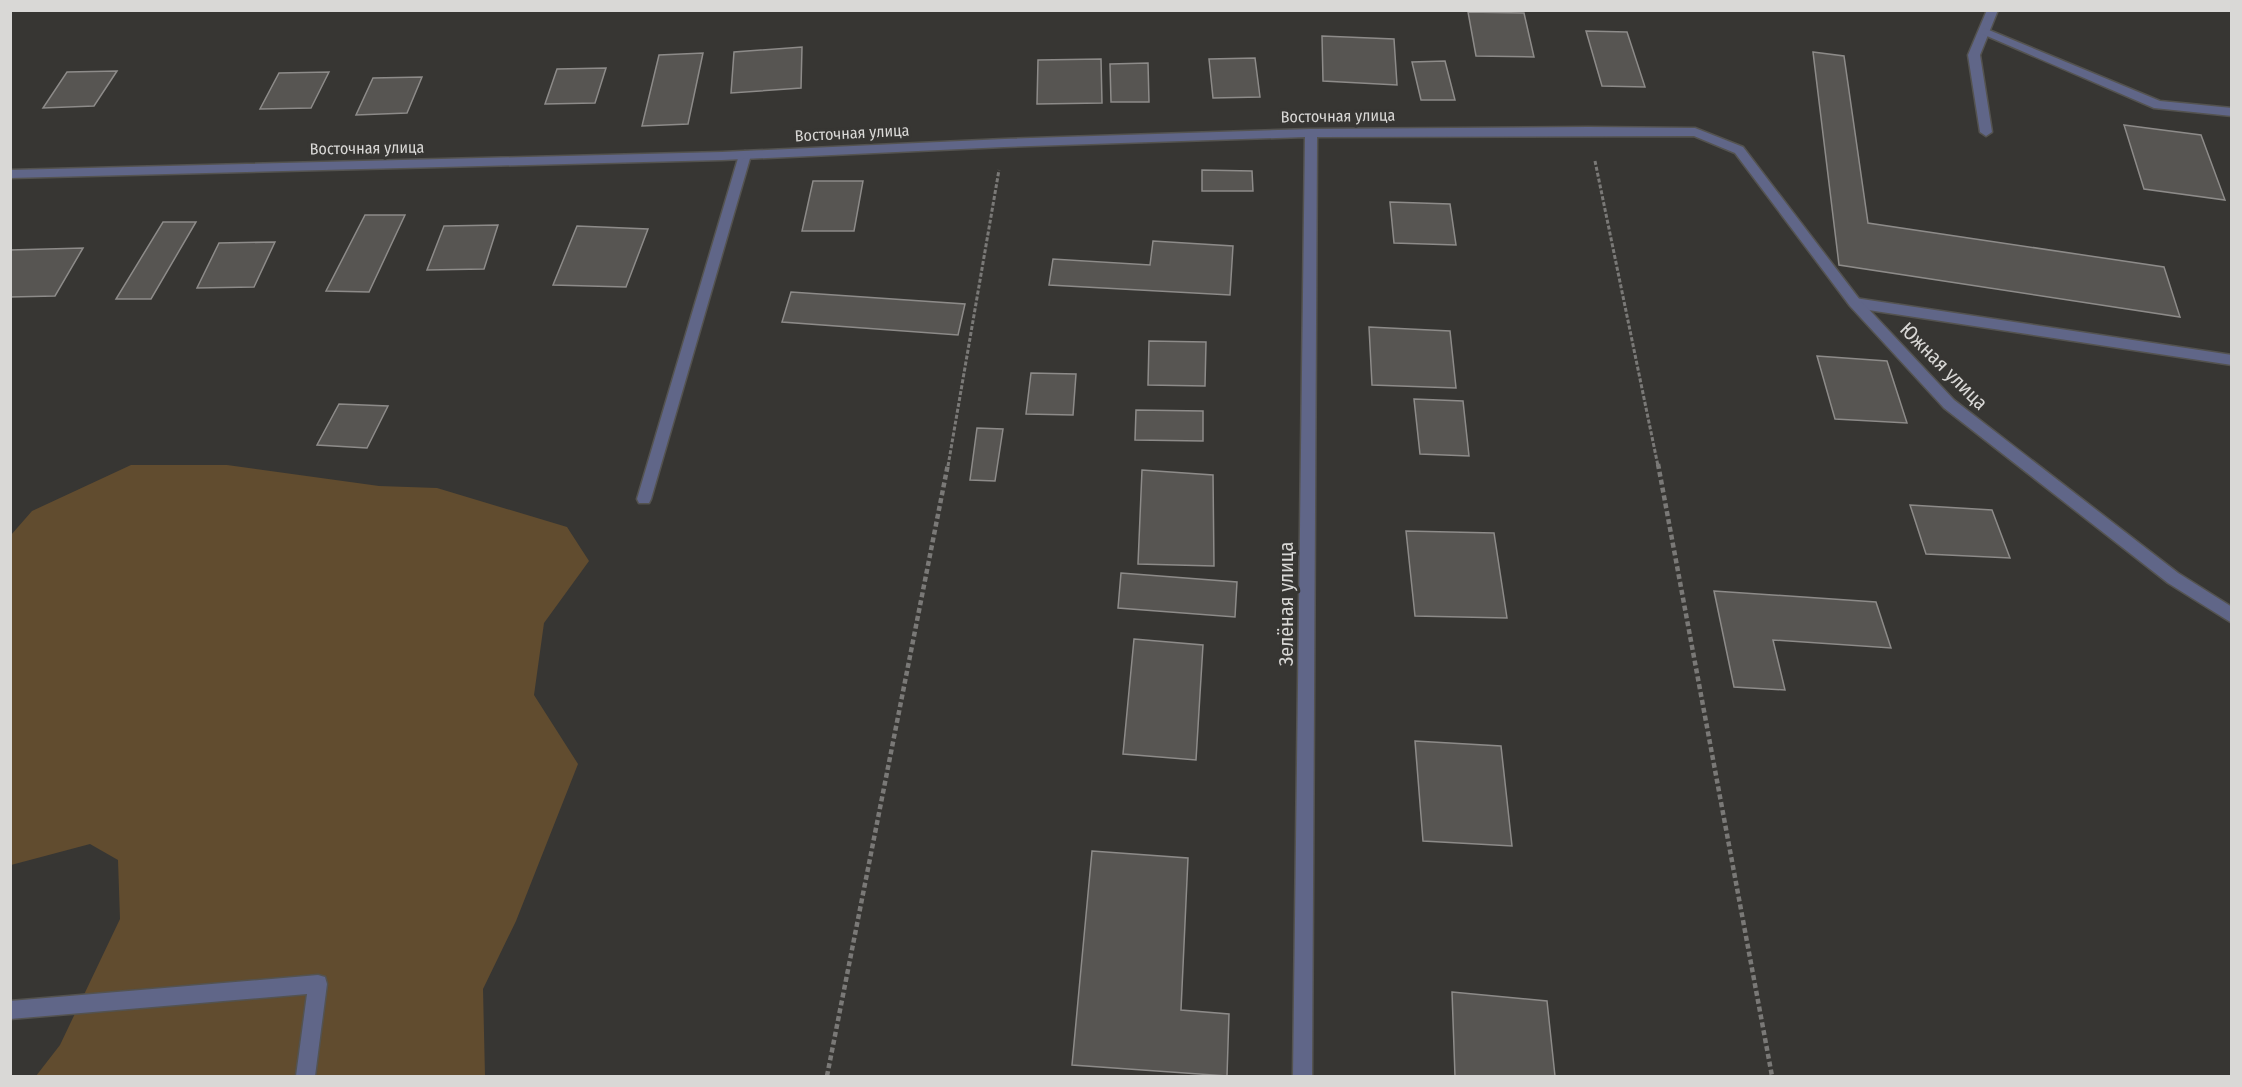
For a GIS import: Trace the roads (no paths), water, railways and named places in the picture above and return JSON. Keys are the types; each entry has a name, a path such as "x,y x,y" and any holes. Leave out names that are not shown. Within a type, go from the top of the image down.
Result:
{"street":[{"path":"1986,132 1974,55 1992,10"},
{"path":"1984,31 2158,105 2232,112"},
{"name":"Восточная улица","path":"10,174 745,155 1004,143 1311,133 1588,130 1695,132"},
{"name":"Южная улица","path":"1695,132 1739,150 1856,303 1949,404 2173,578 2232,616"},
{"name":"Зелёная улица","path":"1303,1077 1311,133"},
{"path":"644,499 745,155"},
{"path":"1856,303 2232,360"},
{"path":"10,1011 318,984 306,1077"}]}
